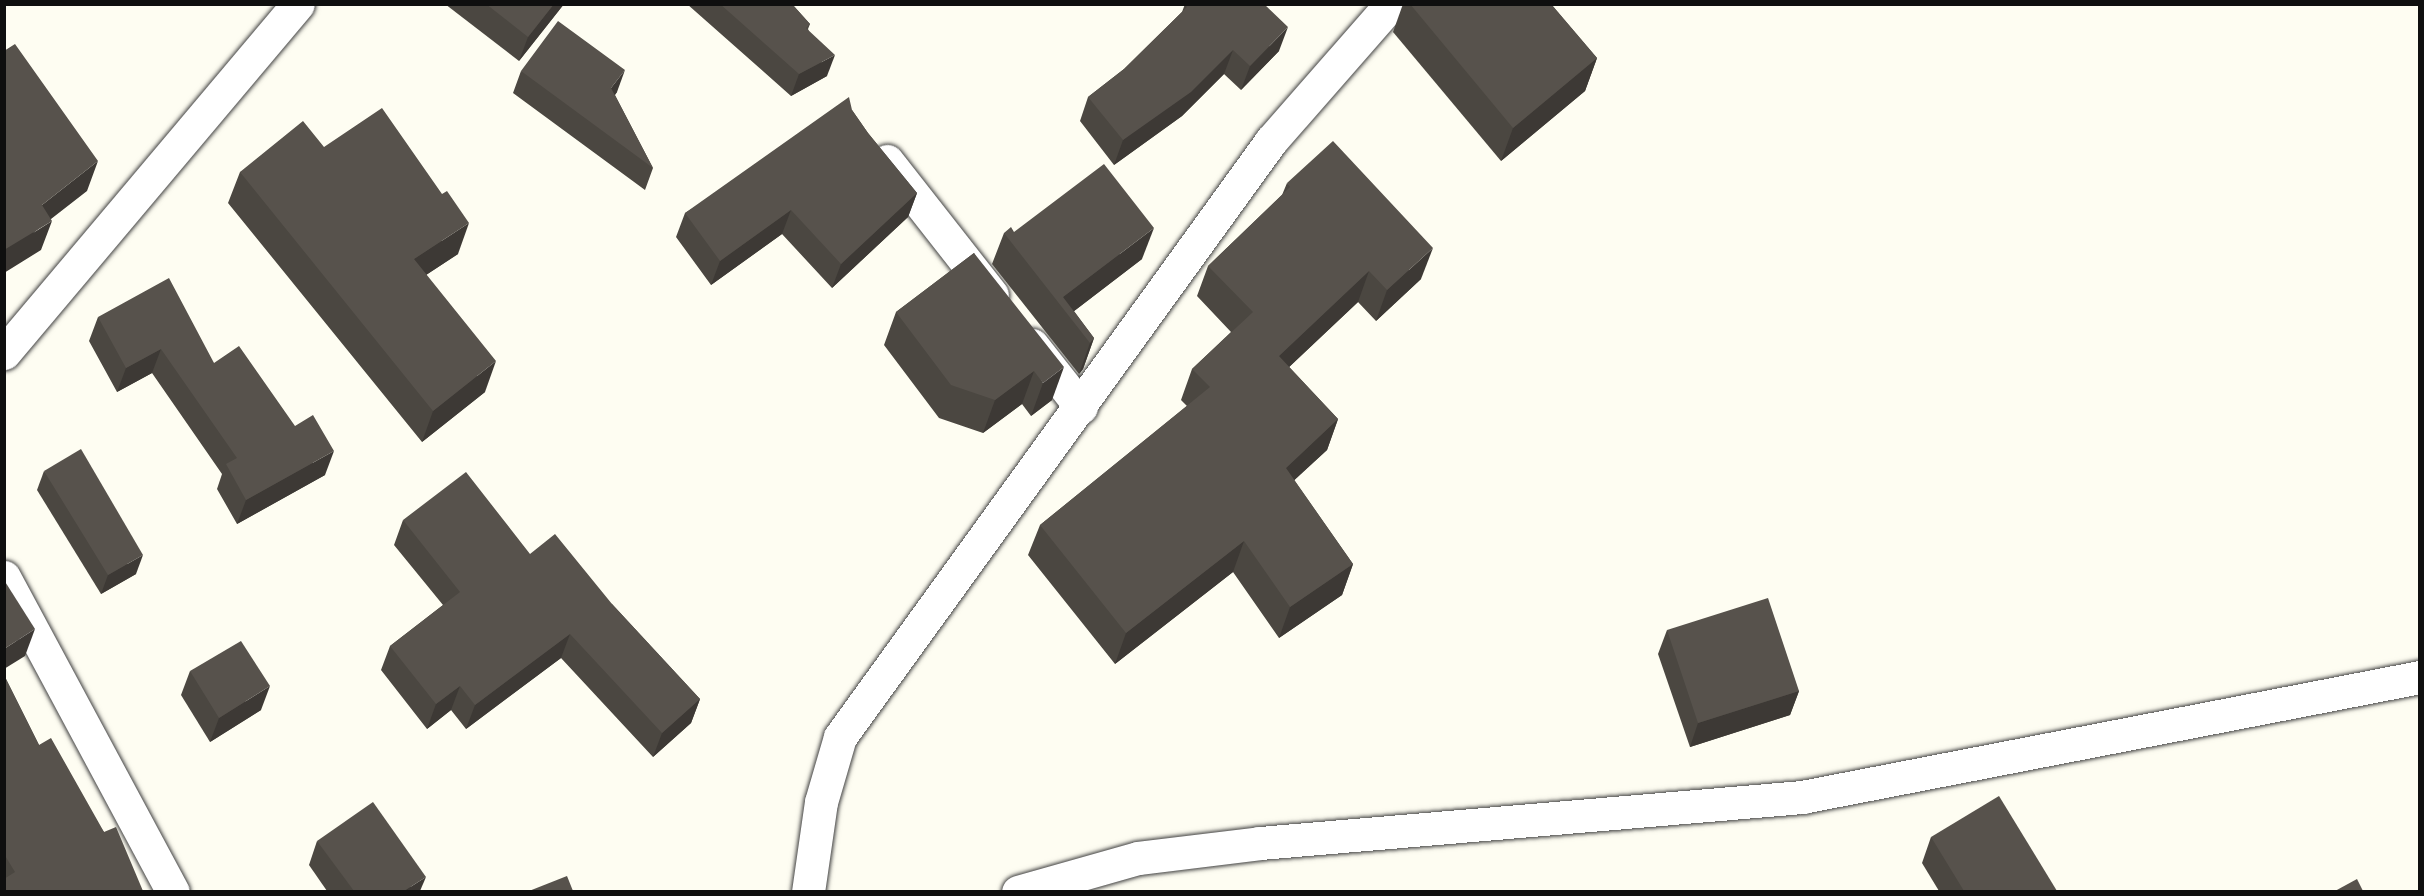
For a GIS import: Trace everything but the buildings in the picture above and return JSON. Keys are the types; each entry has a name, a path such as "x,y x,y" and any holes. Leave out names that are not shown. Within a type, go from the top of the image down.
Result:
{"street":[{"path":"4,353 298,4"},
{"path":"808,891 821,802 840,737 1081,407 1271,141 1391,4"},
{"path":"865,132 1081,407"},
{"path":"4,577 173,891"},
{"path":"1018,891 1149,856 1802,797 2420,677"}]}
